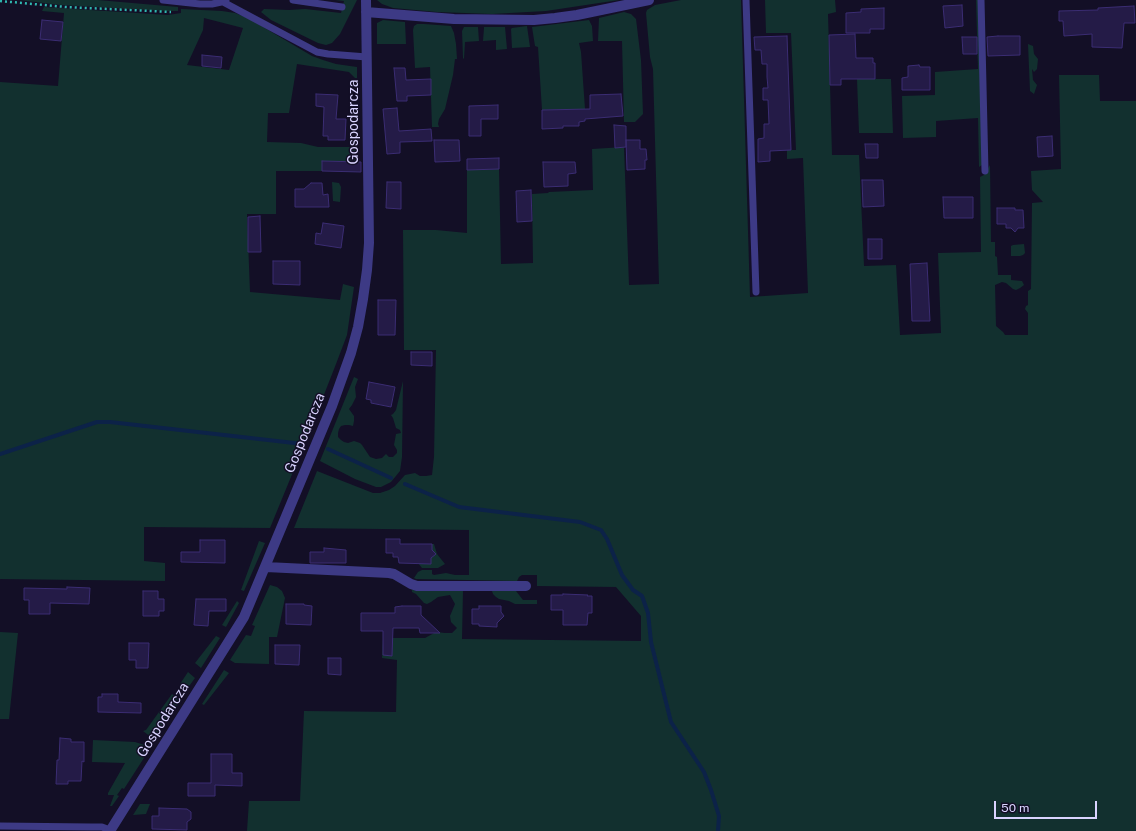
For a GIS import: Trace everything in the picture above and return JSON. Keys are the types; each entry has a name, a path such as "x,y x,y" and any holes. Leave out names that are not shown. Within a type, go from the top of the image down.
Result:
{"street":[{"name":"Gospodarcza","path":"110,831 244,617 339,388 351,353 361,313 369,243 366,0"},
{"path":"366,12 454,19 534,20 577,15 649,0"},
{"path":"266,567 389,573 417,586 526,586"}],"lane":[{"path":"163,0 200,4 226,1 317,52 367,57"},
{"path":"293,0 342,7"},
{"path":"746,0 756,292"},
{"path":"981,0 985,171"},
{"path":"0,826 102,827 110,831"}],"path":[{"path":"0,1 66,7 179,13 180,2"}],"green space":[{"path":"19,0 98,0 178,7 178,11 60,5"},
{"path":"335,0 357,0 340,34 332,43 326,45 318,43 271,20 261,12 264,9 305,9 341,13 344,1"},
{"path":"377,0 619,0 546,11 492,14 437,12 393,8 382,4"},
{"path":"681,0 741,0 750,297 808,293 803,158 787,159 787,150 796,150 791,33 766,33 765,0 835,0 836,12 828,14 832,155 859,155 864,266 896,265 900,335 941,333 938,253 981,252 980,177 984,175 990,165 991,242 995,242 995,256 997,257 998,275 1011,275 1011,280 1022,281 1024,285 1016,290 1002,282 995,285 996,326 1005,335 1028,335 1028,313 1025,309 1028,305 1028,291 1031,289 1032,203 1043,202 1032,190 1031,171 1061,169 1059,75 1099,75 1100,101 1136,101 1136,831 247,831 249,801 300,801 304,711 396,712 397,660 382,658 383,638 425,638 436,632 452,633 457,628 451,622 450,616 455,604 450,595 438,597 427,604 412,592 412,590 463,591 462,639 641,641 641,616 616,587 537,586 537,575 522,575 517,581 414,578 418,572 422,570 432,570 432,574 434,575 446,573 455,575 469,575 469,530 294,528 317,471 373,493 380,493 389,490 405,475 415,473 420,476 432,475 434,457 436,350 404,350 403,230 436,230 467,233 467,170 499,169 501,264 533,263 532,194 593,190 592,149 624,147 629,285 659,284 653,69 650,57 646,13 647,10 655,5"},
{"path":"976,0 979,0 982,165 979,167 978,118 936,121 936,137 903,138 902,96 935,95 935,72 978,69"},
{"path":"44,7 168,15 181,13 181,9 235,13 248,18 312,56 336,64 357,67 357,78 355,78 349,72 297,64 289,113 268,113 267,142 301,143 318,147 356,147 357,172 344,172 344,162 322,161 322,171 276,171 276,214 247,214 250,292 340,300 343,284 354,287 347,335 270,528 144,527 144,561 165,563 165,581 0,579 0,82 58,86 64,13 42,11","holes":["204,18 243,28 229,70 187,65 203,30"]},
{"path":"624,12 631,14 636,19 641,60 643,114 635,122 624,122 622,41 598,41 599,18"},
{"path":"383,20 405,22 406,44 377,44 377,23"},
{"path":"589,20 592,26 593,41 579,43 585,109 542,110 538,47 535,46 532,27"},
{"path":"417,24 451,26 454,33 457,59 455,59 445,109 439,119 439,127 432,127 430,67 415,68 413,30 414,26"},
{"path":"527,26 530,47 512,48 511,29"},
{"path":"464,27 478,27 479,41 465,42 464,59 462,31"},
{"path":"484,27 505,27 507,49 496,50 496,40 483,41"},
{"path":"1028,44 1033,46 1034,54 1038,59 1037,69 1034,72 1032,69 1033,80 1037,85 1034,94 1030,91"},
{"path":"857,79 891,79 893,133 859,133"},
{"path":"332,182 339,183 341,187 340,202 333,201"},
{"path":"1024,244 1025,253 1023,255 1011,256 1011,246"},
{"path":"354,377 358,379 355,387 356,397 349,409 354,416 353,426 341,426 338,437 344,442 348,443 354,441 360,443 370,457 376,459 382,458 386,454 389,457 393,457 397,453 394,445 396,434 401,433 400,430 396,428 391,415 396,410 403,381 402,457 400,471 391,482 381,487 376,487 355,479 320,461"},
{"path":"259,541 265,543 244,591 241,590"},
{"path":"432,544 434,544 437,554 445,564 438,568 422,568 418,563 431,564 431,558 434,555"},
{"path":"270,585 277,587 282,591 285,598 277,637 269,637 269,664 235,663 230,660 246,635 251,636 255,626 252,625"},
{"path":"492,591 516,591 523,600 537,600 537,604 515,604 499,599 493,594"},
{"path":"237,601 239,603 226,627 222,625"},
{"path":"0,632 18,633 9,719 0,719"},
{"path":"216,636 220,638 201,668 195,663"},
{"path":"224,670 229,673 204,705 202,704"},
{"path":"188,672 195,678 187,689 180,684"},
{"path":"172,694 180,700 155,740 143,731 146,730"},
{"path":"93,740 135,742 151,747 124,789 122,788 117,795 119,796 112,806 110,806 114,795 108,795 108,793 125,763 92,762"},
{"path":"140,804 150,804 146,814 133,815"}],"building":[{"path":"962,5 963,26 945,28 943,6"},
{"path":"1134,6 1135,23 1124,23 1122,48 1092,47 1092,34 1064,36 1063,21 1059,21 1059,11 1098,10 1098,8"},
{"path":"884,8 884,29 870,29 870,33 846,33 846,13 861,12 861,9"},
{"path":"42,20 63,22 61,41 40,39"},
{"path":"855,34 856,58 873,58 873,63 875,63 875,79 841,79 841,85 830,85 829,35"},
{"path":"787,36 791,150 770,151 770,161 758,162 758,139 764,138 764,124 769,124 768,100 763,100 763,88 768,88 767,64 762,64 761,50 755,50 754,37"},
{"path":"1020,36 1020,55 988,56 987,37"},
{"path":"962,37 977,37 977,54 963,54"},
{"path":"202,55 222,57 221,68 202,66"},
{"path":"919,65 920,67 930,67 930,90 902,90 902,78 908,77 908,66"},
{"path":"394,68 405,68 406,80 431,79 431,95 407,96 407,101 397,101"},
{"path":"316,94 338,95 336,119 346,119 345,140 328,140 328,136 323,136 324,107 316,106"},
{"path":"621,94 623,116 585,119 585,121 579,122 579,126 563,126 563,128 542,129 542,110 590,109 590,95"},
{"path":"498,105 498,119 481,119 481,136 469,136 469,106"},
{"path":"397,108 399,131 431,129 432,141 400,142 400,153 387,154 383,109"},
{"path":"614,125 626,126 626,147 615,148"},
{"path":"1052,136 1053,156 1038,157 1037,137"},
{"path":"434,140 459,140 460,161 435,162"},
{"path":"626,140 640,140 640,149 646,149 647,160 645,160 645,169 627,170"},
{"path":"865,144 878,144 878,158 866,158"},
{"path":"499,158 499,169 467,170 467,159"},
{"path":"322,161 361,162 361,172 322,171"},
{"path":"543,162 575,162 576,173 568,174 568,186 544,187"},
{"path":"862,180 883,180 884,206 863,207"},
{"path":"387,182 401,182 401,209 386,208"},
{"path":"311,183 322,183 323,195 328,194 329,207 295,207 295,189 304,189"},
{"path":"531,190 532,221 517,222 516,191"},
{"path":"943,197 973,197 973,218 944,218"},
{"path":"997,208 1015,208 1015,210 1023,210 1024,228 1018,228 1015,232 1011,228 1006,228 1006,224 997,224"},
{"path":"260,216 261,252 248,252 248,217"},
{"path":"323,223 344,226 341,248 315,244 316,233 321,234"},
{"path":"868,239 882,239 882,259 868,259"},
{"path":"273,261 300,261 300,285 273,284"},
{"path":"927,263 930,321 912,321 910,264"},
{"path":"378,300 396,300 395,335 378,335"},
{"path":"411,352 432,352 432,366 411,365"},
{"path":"369,382 395,387 391,407 371,403 371,400 366,399"},
{"path":"386,539 400,539 400,544 432,544 432,550 436,554 431,558 431,564 399,563 398,557 393,557 393,553 386,553"},
{"path":"200,540 225,540 225,563 181,562 181,552 200,552"},
{"path":"324,548 346,550 346,563 310,563 310,552 324,552"},
{"path":"67,587 90,588 89,604 50,603 50,614 29,614 29,600 24,600 24,588 67,589"},
{"path":"143,591 158,591 158,599 164,599 164,611 159,611 159,616 143,616"},
{"path":"563,594 592,596 592,613 588,613 587,625 563,625 563,610 551,610 551,595"},
{"path":"196,599 226,599 226,611 209,611 208,626 194,625"},
{"path":"286,604 304,604 312,606 311,625 286,624"},
{"path":"421,606 421,615 440,633 420,633 419,628 393,628 392,656 383,655 383,631 361,631 361,613 395,613 395,607"},
{"path":"479,606 501,606 501,612 504,616 497,623 497,627 472,624 472,609 479,609"},
{"path":"129,643 149,643 148,668 136,668 136,660 129,660"},
{"path":"275,645 300,645 299,665 275,664"},
{"path":"328,658 341,658 341,675 328,674"},
{"path":"102,694 118,694 118,702 141,703 141,713 98,712 98,697 102,697"},
{"path":"60,738 71,739 71,742 84,742 84,762 82,761 81,781 68,781 68,784 56,784"},
{"path":"211,754 232,754 232,773 242,773 242,786 215,785 215,796 188,796 188,783 211,783"},
{"path":"159,808 187,809 191,812 191,819 187,822 187,830 152,829 152,816 159,816"}],"waterway":[{"path":"0,454 97,422 110,422 303,444"},
{"path":"328,449 391,478"},
{"path":"405,484 459,507 580,522 601,530 607,539 622,575 633,590 642,596 648,613 651,642 671,722 704,772 719,816 718,831"}]}
